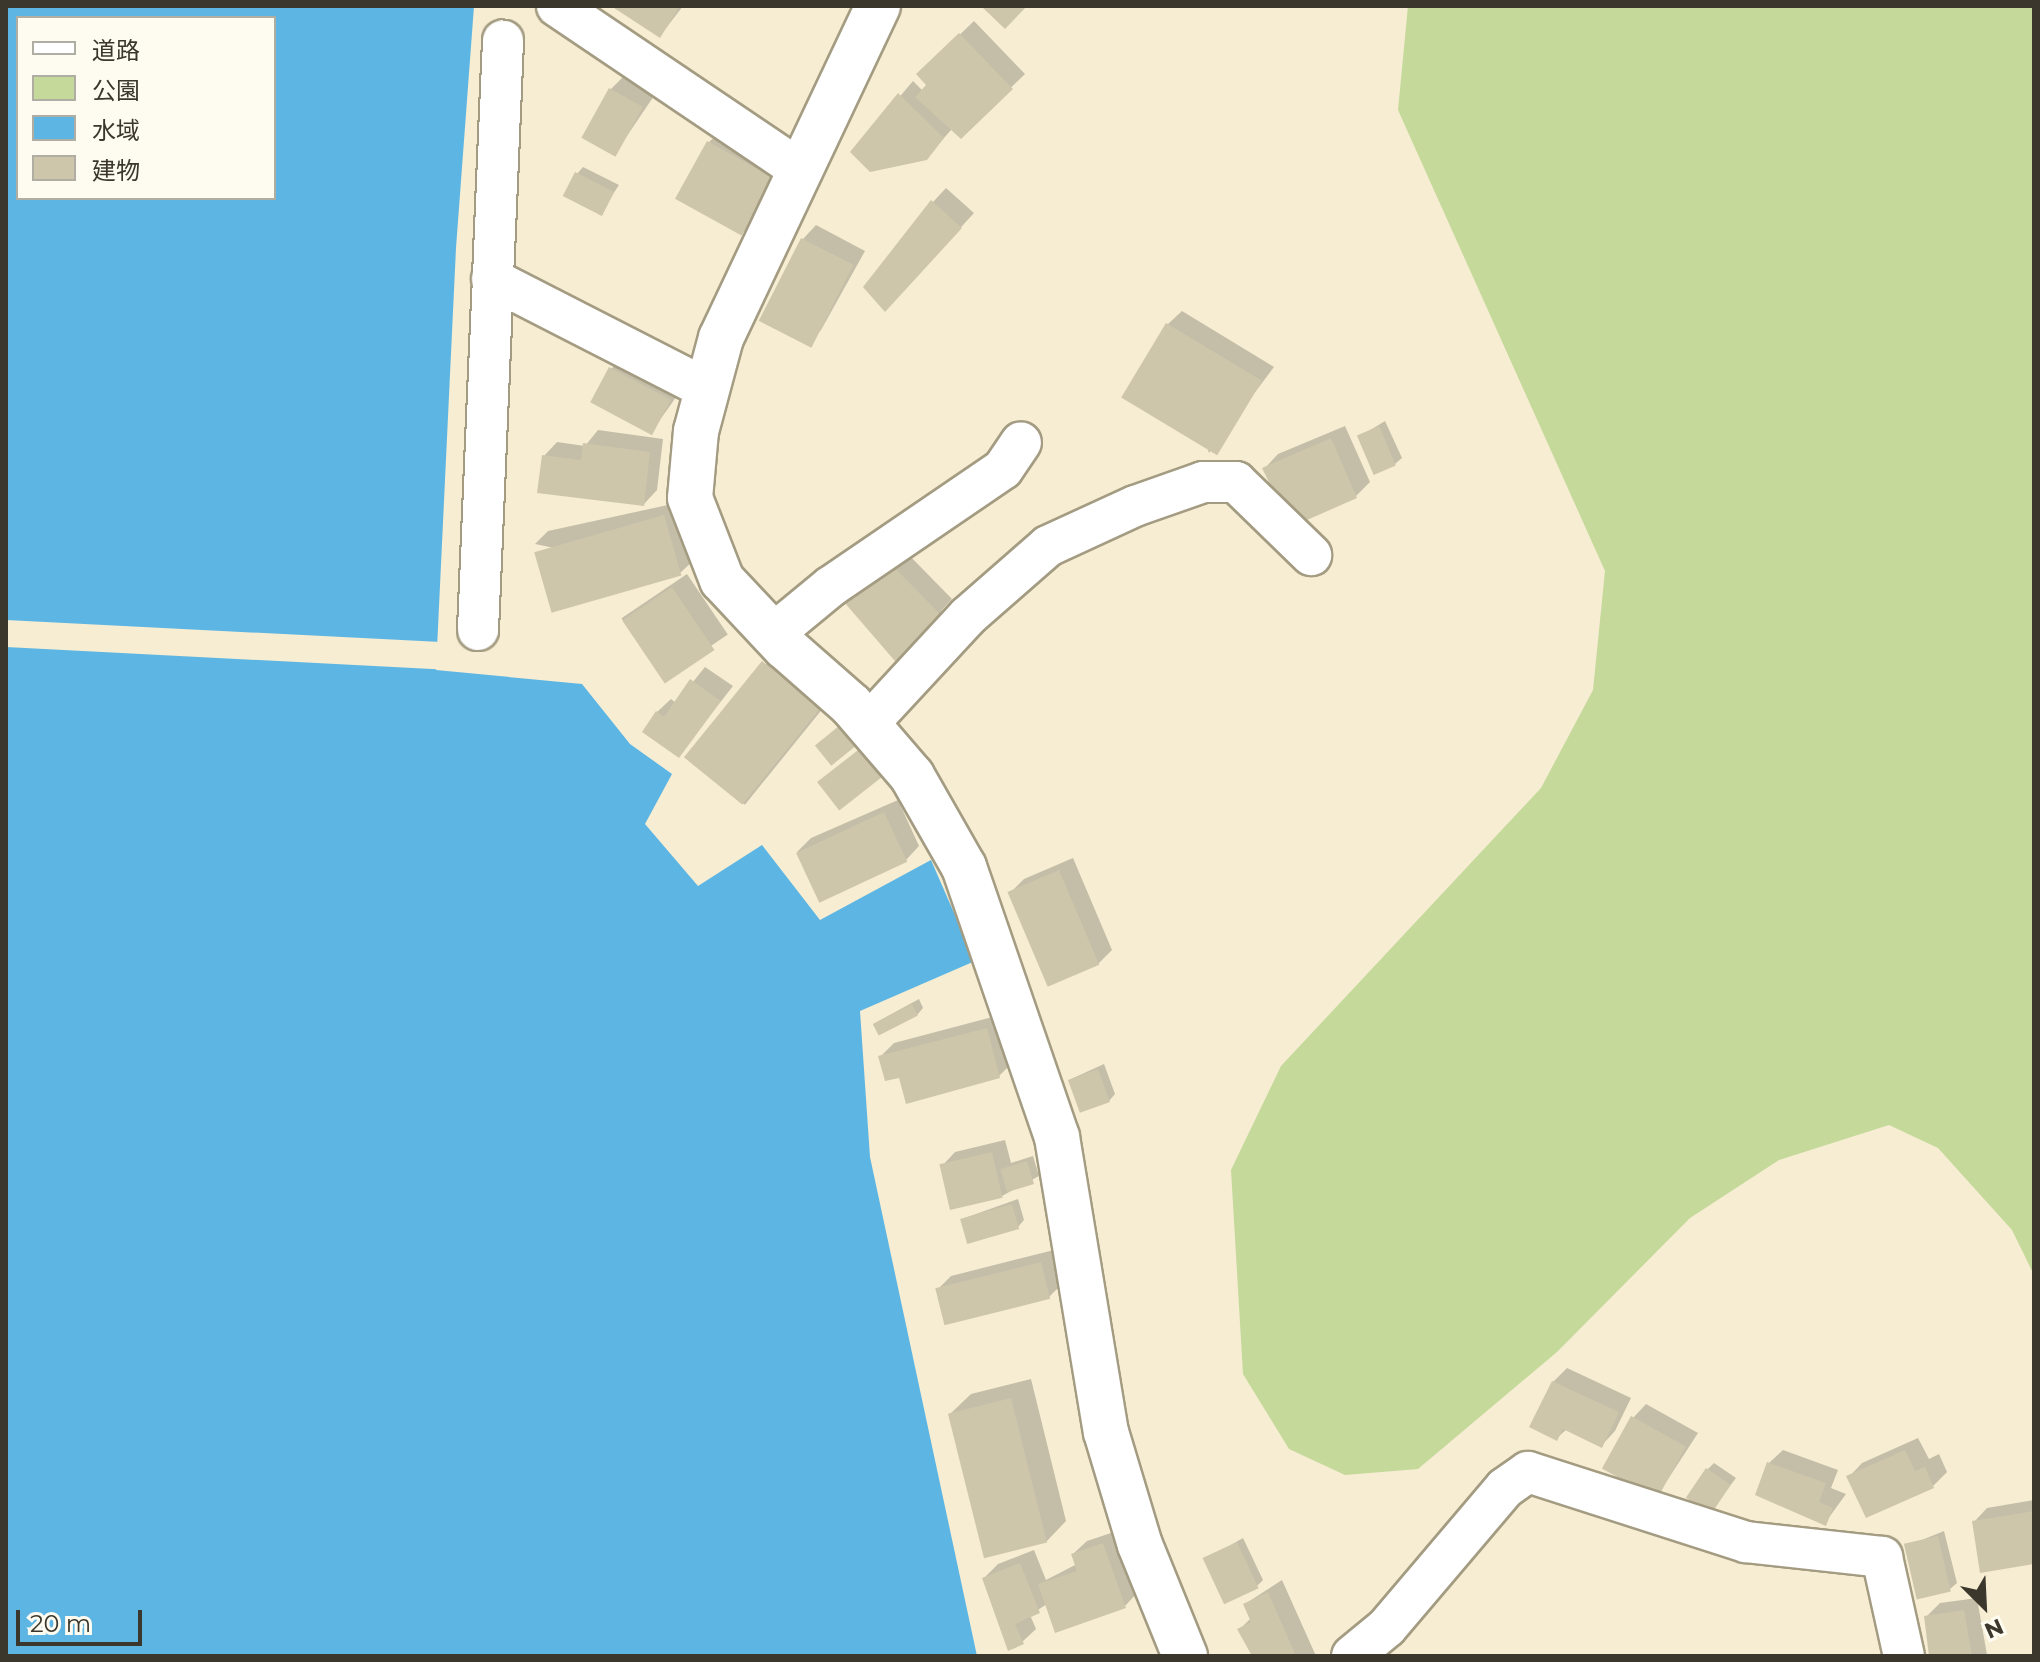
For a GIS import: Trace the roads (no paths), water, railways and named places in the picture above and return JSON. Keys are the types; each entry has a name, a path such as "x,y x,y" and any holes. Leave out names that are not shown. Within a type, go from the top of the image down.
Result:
{"street":[{"path":"557,6 802,171"},
{"path":"878,6 721,338 696,431 690,498 722,580 773,634 868,724 912,776 964,867 1002,966 1057,1137 1106,1432 1140,1545 1185,1656"},
{"path":"478,630 503,41"},
{"path":"492,279 707,389"},
{"path":"773,634 830,587 1003,469 1021,442"},
{"path":"868,724 968,616 1048,546 1135,506 1203,482 1236,482 1311,555"},
{"path":"1352,1656 1387,1627 1505,1488 1528,1472 1746,1542 1882,1557 1904,1656"}],"water":[{"path":"6,6 474,6 456,248 436,670 582,684 630,744 672,774 645,824 698,886 762,845 820,920 931,860 975,961 860,1011 870,1157 977,1656 6,1656"}]}
